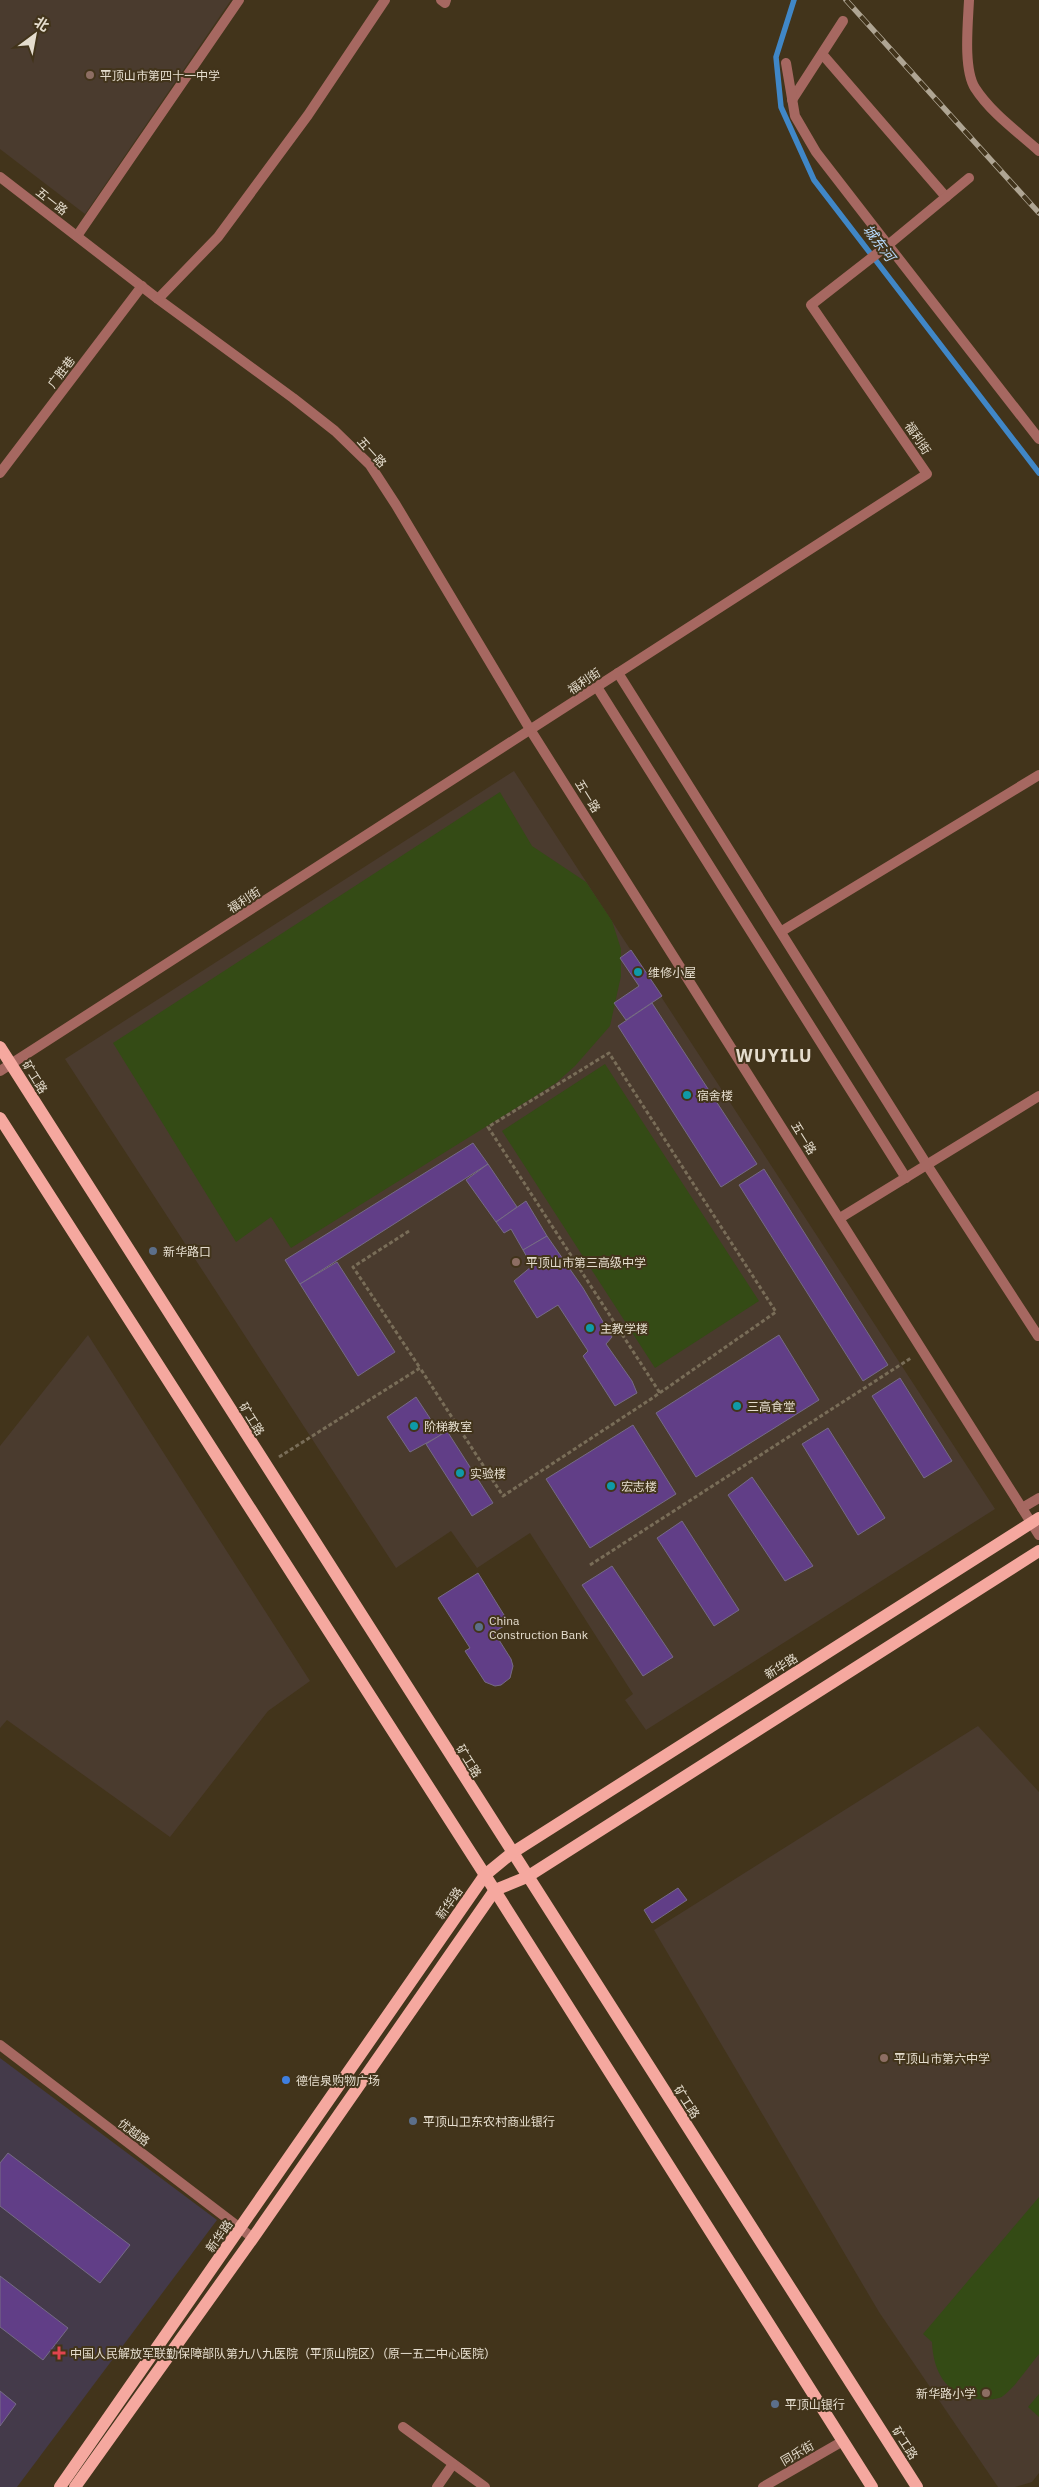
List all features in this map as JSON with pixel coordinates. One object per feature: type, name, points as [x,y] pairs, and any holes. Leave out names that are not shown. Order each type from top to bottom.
[{"type":"main road","name":"矿工路","points":[[0,1047],[917,2487]]},
{"type":"main road","points":[[0,1118],[495,1890],[872,2487]]},
{"type":"main road","name":"新华路","points":[[60,2487],[241,2229],[485,1875],[512,1853],[1035,1520]]},
{"type":"main road","points":[[75,2487],[253,2238],[495,1890],[527,1877],[1038,1554]]},
{"type":"street","points":[[77,236],[239,0]]},
{"type":"street","points":[[158,299],[218,236],[308,115],[385,0]]},
{"type":"street","points":[[441,0],[445,2],[446,0]]},
{"type":"street","points":[[969,0],[968,61],[975,88],[995,112],[1039,151]]},
{"type":"street","points":[[792,100],[823,55],[843,21]]},
{"type":"street","points":[[823,55],[946,197]]},
{"type":"street","points":[[786,63],[795,116],[816,152],[1039,439]]},
{"type":"street","name":"五一路","points":[[0,177],[158,299],[293,398],[335,431],[370,465],[531,731],[1022,1508],[1035,1520],[1039,1535]]},
{"type":"street","name":"福利街","points":[[0,1071],[531,731],[927,474],[811,305],[969,178]]},
{"type":"street","name":"广胜巷","points":[[0,474],[142,286]]},
{"type":"street","points":[[618,673],[782,931],[927,1165],[1038,1336]]},
{"type":"street","points":[[598,687],[906,1178]]},
{"type":"street","points":[[782,931],[1039,775]]},
{"type":"street","points":[[840,1218],[1039,1096]]},
{"type":"street","points":[[1022,1508],[1039,1498]]},
{"type":"street","name":"优越路","points":[[0,2046],[253,2238]]},
{"type":"street","points":[[403,2427],[485,2487]]},
{"type":"street","name":"同乐街","points":[[763,2487],[843,2441]]},
{"type":"street","points":[[437,2487],[453,2464]]},
{"type":"path","points":[[409,1231],[353,1266],[503,1496],[660,1393],[776,1312],[609,1053],[488,1127],[660,1393]]},
{"type":"path","points":[[590,1565],[902,1364]]},
{"type":"path","points":[[266,1466],[420,1368]]},
{"type":"shaded area","name":"平顶山市第四十一中学","points":[[0,0],[231,0],[85,214],[0,149]]},
{"type":"shaded area","name":"平顶山市第三高级中学","points":[[514,771],[995,1509],[646,1730],[625,1700],[633,1694],[530,1533],[477,1568],[451,1531],[396,1568],[65,1059]]},
{"type":"shaded area","points":[[88,1335],[310,1681],[268,1711],[170,1837],[7,1720],[0,1728],[0,1446]]},
{"type":"shaded area","name":"平顶山市第六中学","points":[[978,1726],[1039,1792],[1039,2473],[1032,2482],[1015,2487],[998,2487],[879,2312],[654,1930]]},
{"type":"shaded area","name":"中国人民解放军联勤保障部队第九八九医院（平顶山院区）（原一五二中心医院）","points":[[0,2058],[217,2220],[17,2487],[0,2487]]},
{"type":"green space","points":[[500,792],[532,846],[586,882],[612,921],[621,949],[621,976],[610,1026],[575,1066],[556,1083],[291,1248],[271,1217],[236,1242],[113,1043]]},
{"type":"green space","points":[[605,1064],[759,1301],[655,1368],[502,1131]]},
{"type":"green space","points":[[1039,2197],[1039,2354],[1018,2381],[1003,2396],[987,2400],[966,2397],[949,2387],[943,2380],[935,2363],[932,2342],[923,2334]]},
{"type":"green space","points":[[1039,2394],[1039,2417],[1028,2407]]},
{"type":"building","name":"维修小屋","points":[[631,950],[662,996],[626,1020],[614,1003],[639,986],[620,958]]},
{"type":"building","name":"宿舍楼","points":[[652,1003],[757,1164],[721,1187],[618,1026]]},
{"type":"building","points":[[473,1143],[488,1164],[300,1284],[285,1260]]},
{"type":"building","points":[[488,1164],[517,1207],[496,1222],[466,1180]]},
{"type":"building","points":[[764,1169],[888,1365],[863,1381],[739,1185]]},
{"type":"building","points":[[526,1201],[547,1236],[523,1250],[511,1229],[504,1233],[496,1222]]},
{"type":"building","name":"主教学楼","points":[[547,1236],[583,1288],[612,1337],[606,1344],[632,1381],[637,1393],[615,1406],[583,1356],[588,1351],[558,1305],[537,1318],[514,1281],[532,1266],[523,1250]]},
{"type":"building","points":[[337,1262],[395,1352],[358,1376],[300,1284]]},
{"type":"building","name":"三高食堂","points":[[779,1335],[819,1400],[696,1477],[656,1413]]},
{"type":"building","points":[[900,1378],[952,1461],[924,1478],[872,1396]]},
{"type":"building","name":"阶梯教室","points":[[416,1397],[441,1435],[410,1452],[387,1417]]},
{"type":"building","name":"宏志楼","points":[[633,1425],[676,1494],[590,1548],[546,1479]]},
{"type":"building","points":[[828,1428],[885,1518],[858,1535],[802,1444]]},
{"type":"building","name":"实验楼","points":[[447,1431],[493,1503],[472,1516],[426,1444]]},
{"type":"building","points":[[752,1477],[813,1566],[785,1581],[728,1495]]},
{"type":"building","points":[[682,1521],[739,1610],[714,1626],[657,1538]]},
{"type":"building","points":[[612,1566],[673,1657],[643,1676],[582,1585]]},
{"type":"building","name":"China Construction Bank","points":[[478,1573],[509,1623],[494,1632],[511,1659],[513,1666],[510,1678],[501,1685],[495,1686],[485,1682],[465,1651],[470,1648],[438,1598]]},
{"type":"building","points":[[678,1888],[687,1900],[652,1923],[644,1910]]},
{"type":"building","points":[[8,2153],[130,2245],[100,2283],[0,2206],[0,2163]]},
{"type":"building","points":[[0,2276],[68,2328],[43,2360],[0,2327]]},
{"type":"building","points":[[0,2391],[16,2404],[0,2426]]},
{"type":"waterway","name":"城东河","points":[[794,0],[776,57],[781,107],[814,180],[1039,473]]},
{"type":"railway","points":[[846,0],[1039,213]]},
{"type":"place","name":"平顶山市第四十一中学","points":[[90,75]]},
{"type":"place","name":"维修小屋","points":[[638,972]]},
{"type":"place","name":"宿舍楼","points":[[687,1095]]},
{"type":"place","name":"新华路口","points":[[153,1251]]},
{"type":"place","name":"平顶山市第三高级中学","points":[[516,1262]]},
{"type":"place","name":"主教学楼","points":[[590,1328]]},
{"type":"place","name":"三高食堂","points":[[737,1406]]},
{"type":"place","name":"阶梯教室","points":[[414,1426]]},
{"type":"place","name":"实验楼","points":[[460,1473]]},
{"type":"place","name":"宏志楼","points":[[611,1486]]},
{"type":"place","name":"China Construction Bank","points":[[479,1627]]},
{"type":"place","name":"平顶山市第六中学","points":[[884,2058]]},
{"type":"place","name":"德信泉购物广场","points":[[286,2080]]},
{"type":"place","name":"平顶山卫东农村商业银行","points":[[413,2121]]},
{"type":"place","name":"中国人民解放军联勤保障部队第九八九医院（平顶山院区）（原一五二中心医院）","points":[[59,2353]]},
{"type":"place","name":"新华路小学","points":[[986,2393]]},
{"type":"place","name":"平顶山银行","points":[[775,2404]]},
{"type":"district","name":"WUYILU","points":[[774,1055]]}]
